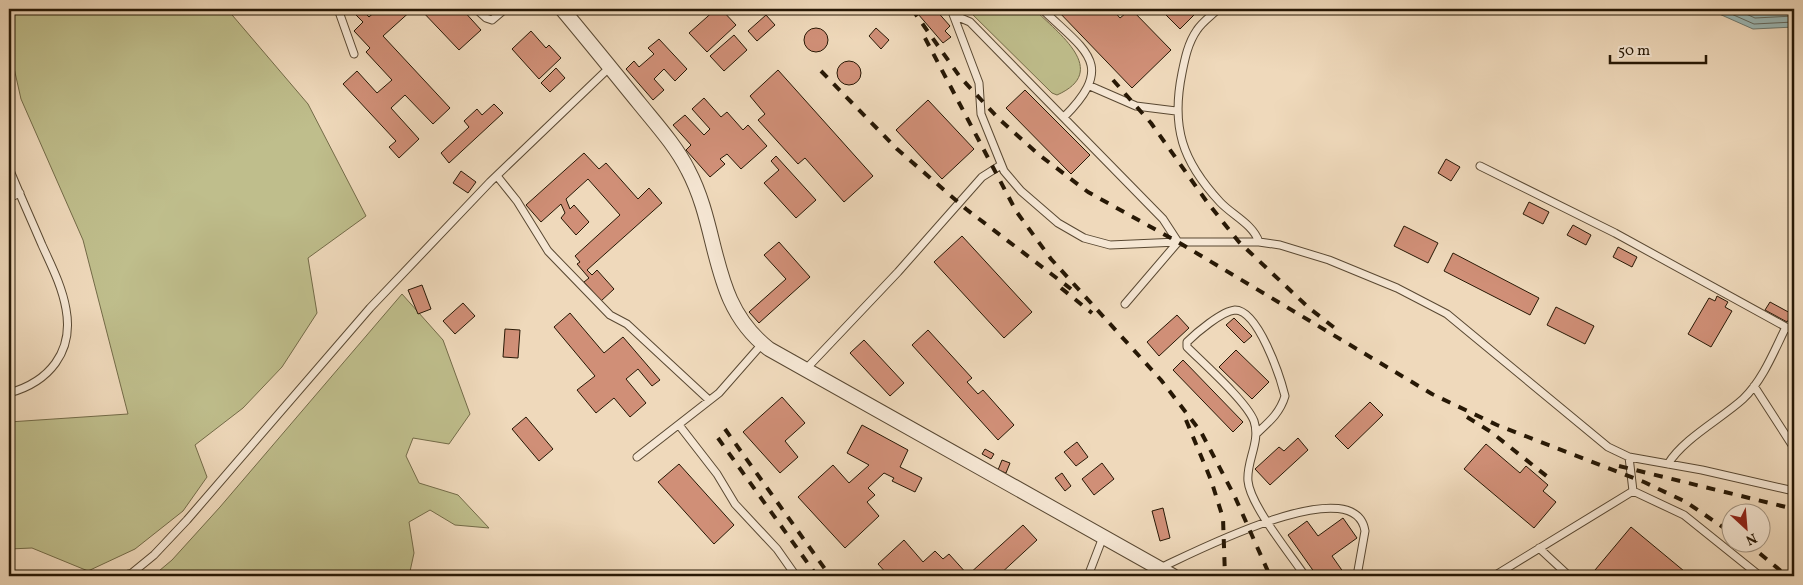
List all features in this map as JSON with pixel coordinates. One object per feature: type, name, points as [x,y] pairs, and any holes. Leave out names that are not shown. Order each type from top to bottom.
[{"type":"street","points":[[562,9],[656,124],[688,169],[708,219],[723,284],[731,306],[755,338],[762,344],[1173,576]]},
{"type":"lane","points":[[338,9],[354,54]]},
{"type":"lane","points":[[476,9],[486,18],[492,20],[505,9]]},
{"type":"lane","points":[[951,9],[956,16],[979,83],[981,114],[1001,165],[1021,192],[1058,223],[1084,238],[1110,245],[1178,242],[1258,242],[1296,248],[1426,301],[1470,331],[1608,447],[1630,457],[1794,491]]},
{"type":"lane","points":[[1042,9],[1086,53],[1093,69],[1090,86],[1081,100],[1064,117]]},
{"type":"lane","points":[[1214,10],[1197,29],[1185,55],[1176,112],[1180,139],[1198,176],[1220,202],[1250,228],[1256,235],[1258,242]]},
{"type":"lane","points":[[956,16],[970,22],[1064,117],[1163,219],[1178,242]]},
{"type":"lane","points":[[122,576],[132,575],[154,555],[187,520],[349,331],[497,176],[610,67]]},
{"type":"lane","points":[[1090,86],[1136,106],[1176,112]]},
{"type":"lane","points":[[806,369],[898,272],[982,177],[1001,165]]},
{"type":"lane","points":[[1480,166],[1615,233],[1794,331]]},
{"type":"lane","points":[[9,168],[58,284],[66,308],[68,329],[55,365],[44,377],[26,388],[9,393]]},
{"type":"lane","points":[[497,176],[517,201],[548,251],[572,277],[610,315],[627,324],[709,400]]},
{"type":"lane","points":[[9,198],[20,193]]},
{"type":"lane","points":[[1125,304],[1178,242]]},
{"type":"lane","points":[[1256,434],[1278,412],[1285,396],[1257,325],[1244,312],[1236,310],[1227,312],[1194,335],[1187,342],[1188,347],[1247,409],[1254,422],[1256,434],[1255,447],[1248,464],[1248,484],[1255,501],[1305,576]]},
{"type":"lane","points":[[1668,464],[1683,447],[1744,398],[1764,372],[1786,327]]},
{"type":"lane","points":[[637,457],[709,400],[762,344]]},
{"type":"lane","points":[[1754,386],[1794,448]]},
{"type":"lane","points":[[678,425],[717,474],[735,504],[777,549],[796,576]]},
{"type":"lane","points":[[1630,457],[1633,491]]},
{"type":"lane","points":[[1494,576],[1633,491]]},
{"type":"lane","points":[[1633,491],[1663,503],[1684,515],[1760,576]]},
{"type":"lane","points":[[1160,568],[1268,521],[1311,510],[1344,510],[1358,516],[1364,524],[1365,531],[1357,576]]},
{"type":"lane","points":[[1088,576],[1103,538]]},
{"type":"lane","points":[[1540,548],[1569,576]]},
{"type":"shaded area","points":[[9,9],[227,9],[308,104],[366,216],[308,258],[317,313],[282,367],[243,408],[195,445],[207,477],[183,511],[135,549],[88,571],[32,548],[9,549],[9,422],[128,414],[83,240],[21,99],[9,46]]},
{"type":"shaded area","points":[[967,9],[1034,9],[1066,40],[1075,52],[1080,64],[1080,75],[1072,85],[1057,95],[1052,93]]},
{"type":"shaded area","points":[[402,294],[443,340],[470,414],[449,444],[413,438],[406,456],[419,483],[458,495],[489,528],[455,525],[430,510],[409,522],[414,553],[409,576],[153,576],[172,560],[220,507]]},
{"type":"water","points":[[1708,9],[1794,9],[1794,27],[1753,29]]},
{"type":"building","points":[[350,9],[361,9],[369,17],[378,9],[413,9],[383,36],[450,108],[433,124],[405,95],[391,108],[419,139],[399,158],[389,147],[396,141],[343,84],[357,71],[377,93],[392,80],[366,52],[370,48],[354,31],[363,22]]},
{"type":"building","points":[[420,9],[462,9],[481,30],[459,50]]},
{"type":"building","points":[[716,9],[721,9],[736,25],[707,52],[689,33]]},
{"type":"building","points":[[924,9],[935,9],[950,26],[945,31],[951,37],[943,43],[918,14]]},
{"type":"building","points":[[1056,9],[1112,9],[1120,18],[1131,9],[1171,50],[1132,88]]},
{"type":"building","points":[[1160,9],[1190,9],[1195,14],[1180,29]]},
{"type":"building","points":[[766,15],[775,25],[757,41],[748,31]]},
{"type":"building","points":[[811,28],[821,28],[828,35],[828,45],[821,52],[811,52],[804,45],[804,35]]},
{"type":"building","points":[[876,28],[889,40],[881,49],[869,36]]},
{"type":"building","points":[[531,31],[546,48],[549,45],[561,58],[539,79],[512,49]]},
{"type":"building","points":[[734,35],[747,50],[724,71],[710,56]]},
{"type":"building","points":[[659,39],[687,69],[675,81],[664,69],[654,79],[664,90],[653,100],[626,69],[634,61],[639,67],[654,54],[648,48]]},
{"type":"building","points":[[849,61],[858,64],[861,73],[858,82],[849,85],[840,82],[837,73],[840,64]]},
{"type":"building","points":[[556,68],[565,78],[550,92],[541,83]]},
{"type":"building","points":[[778,70],[873,176],[844,202],[805,158],[798,164],[758,120],[765,114],[750,96]]},
{"type":"building","points":[[1025,90],[1090,155],[1071,174],[1006,108]]},
{"type":"building","points":[[704,98],[721,117],[727,112],[743,130],[748,125],[767,146],[741,169],[727,154],[720,159],[725,164],[710,177],[686,150],[691,145],[673,125],[685,115],[704,135],[710,129],[692,109]]},
{"type":"building","points":[[928,100],[974,149],[942,179],[896,130]]},
{"type":"building","points":[[494,104],[503,113],[449,163],[441,153],[469,127],[464,121],[477,109],[482,115]]},
{"type":"building","points":[[584,153],[599,169],[606,163],[638,199],[649,188],[662,203],[587,270],[592,275],[597,270],[614,289],[601,301],[584,282],[589,278],[577,264],[580,262],[575,256],[620,215],[588,179],[566,199],[570,209],[574,205],[589,222],[576,235],[561,218],[565,213],[561,204],[541,222],[526,205]]},
{"type":"building","points":[[776,156],[816,200],[796,218],[764,183],[779,170],[771,161]]},
{"type":"building","points":[[1446,159],[1460,167],[1451,181],[1438,173]]},
{"type":"building","points":[[461,171],[476,182],[468,193],[453,183]]},
{"type":"building","points":[[1529,202],[1549,212],[1543,224],[1523,214]]},
{"type":"building","points":[[1573,225],[1591,235],[1586,245],[1567,235]]},
{"type":"building","points":[[1404,226],[1438,243],[1428,263],[1394,246]]},
{"type":"building","points":[[962,236],[1032,312],[1004,338],[934,262]]},
{"type":"building","points":[[779,242],[810,277],[759,323],[749,312],[786,279],[764,255]]},
{"type":"building","points":[[1618,247],[1637,257],[1632,267],[1613,257]]},
{"type":"building","points":[[1453,253],[1539,298],[1530,315],[1444,271]]},
{"type":"building","points":[[422,285],[431,309],[418,314],[408,290]]},
{"type":"building","points":[[1717,296],[1728,302],[1725,307],[1732,311],[1711,347],[1688,334],[1709,298],[1715,301]]},
{"type":"building","points":[[1770,302],[1792,314],[1787,322],[1765,310]]},
{"type":"building","points":[[463,303],[475,316],[455,334],[443,321]]},
{"type":"building","points":[[1556,307],[1594,326],[1585,344],[1547,325]]},
{"type":"building","points":[[570,313],[604,353],[623,337],[660,380],[652,386],[638,369],[626,379],[646,403],[630,417],[614,398],[596,413],[577,390],[595,376],[554,327]]},
{"type":"building","points":[[1177,315],[1189,328],[1159,356],[1147,342]]},
{"type":"building","points":[[1234,318],[1252,336],[1244,343],[1226,325]]},
{"type":"building","points":[[505,329],[520,330],[518,358],[503,357]]},
{"type":"building","points":[[928,330],[972,378],[967,382],[978,394],[983,390],[1014,425],[998,440],[912,345]]},
{"type":"building","points":[[864,340],[904,383],[890,396],[850,353]]},
{"type":"building","points":[[1236,350],[1269,382],[1252,399],[1219,367]]},
{"type":"building","points":[[1183,360],[1243,422],[1233,432],[1173,370]]},
{"type":"building","points":[[782,397],[805,423],[785,441],[798,457],[780,473],[743,432]]},
{"type":"building","points":[[1370,402],[1383,415],[1348,449],[1335,436]]},
{"type":"building","points":[[526,417],[553,449],[539,461],[512,429]]},
{"type":"building","points":[[862,425],[908,450],[900,467],[922,478],[915,492],[892,481],[894,478],[884,473],[868,488],[875,495],[867,502],[879,516],[845,548],[798,497],[833,465],[849,483],[869,465],[847,453]]},
{"type":"building","points":[[1298,438],[1308,450],[1270,485],[1255,469],[1279,447],[1284,451]]},
{"type":"building","points":[[1077,442],[1088,457],[1076,466],[1064,452]]},
{"type":"building","points":[[1486,444],[1520,473],[1526,466],[1548,485],[1543,491],[1556,502],[1534,528],[1464,469]]},
{"type":"building","points":[[985,449],[994,454],[991,459],[982,454]]},
{"type":"building","points":[[1002,460],[1010,463],[1006,473],[998,470]]},
{"type":"building","points":[[1102,463],[1114,479],[1094,495],[1082,479]]},
{"type":"building","points":[[679,464],[734,525],[714,544],[658,482]]},
{"type":"building","points":[[1062,473],[1071,486],[1065,491],[1055,478]]},
{"type":"building","points":[[1163,508],[1170,538],[1160,541],[1152,511]]},
{"type":"building","points":[[1343,518],[1357,538],[1332,556],[1346,576],[1317,576],[1288,535],[1307,521],[1318,536]]},
{"type":"building","points":[[1023,525],[1037,540],[998,576],[889,576],[878,564],[904,540],[923,562],[935,551],[943,559],[949,554],[968,575]]},
{"type":"building","points":[[1631,527],[1690,576],[1590,576]]},
{"type":"railway","points":[[912,9],[960,77],[999,119],[1038,154],[1088,192],[1178,242],[1432,394],[1497,425],[1644,482],[1686,502],[1720,525]]},
{"type":"railway","points":[[925,38],[1016,211],[1051,259],[1161,380],[1201,432],[1235,497],[1270,576]]},
{"type":"railway","points":[[821,71],[897,149],[966,209],[1071,289]]},
{"type":"railway","points":[[1113,80],[1151,123],[1207,202],[1239,242],[1309,308],[1336,329]]},
{"type":"railway","points":[[1061,288],[1092,313]]},
{"type":"railway","points":[[1467,417],[1491,432],[1549,478]]},
{"type":"railway","points":[[1186,420],[1211,480],[1223,518],[1225,576]]},
{"type":"railway","points":[[725,429],[830,576]]},
{"type":"railway","points":[[718,438],[817,576]]},
{"type":"railway","points":[[1619,466],[1794,509]]},
{"type":"railway","points":[[1758,552],[1787,576]]}]
